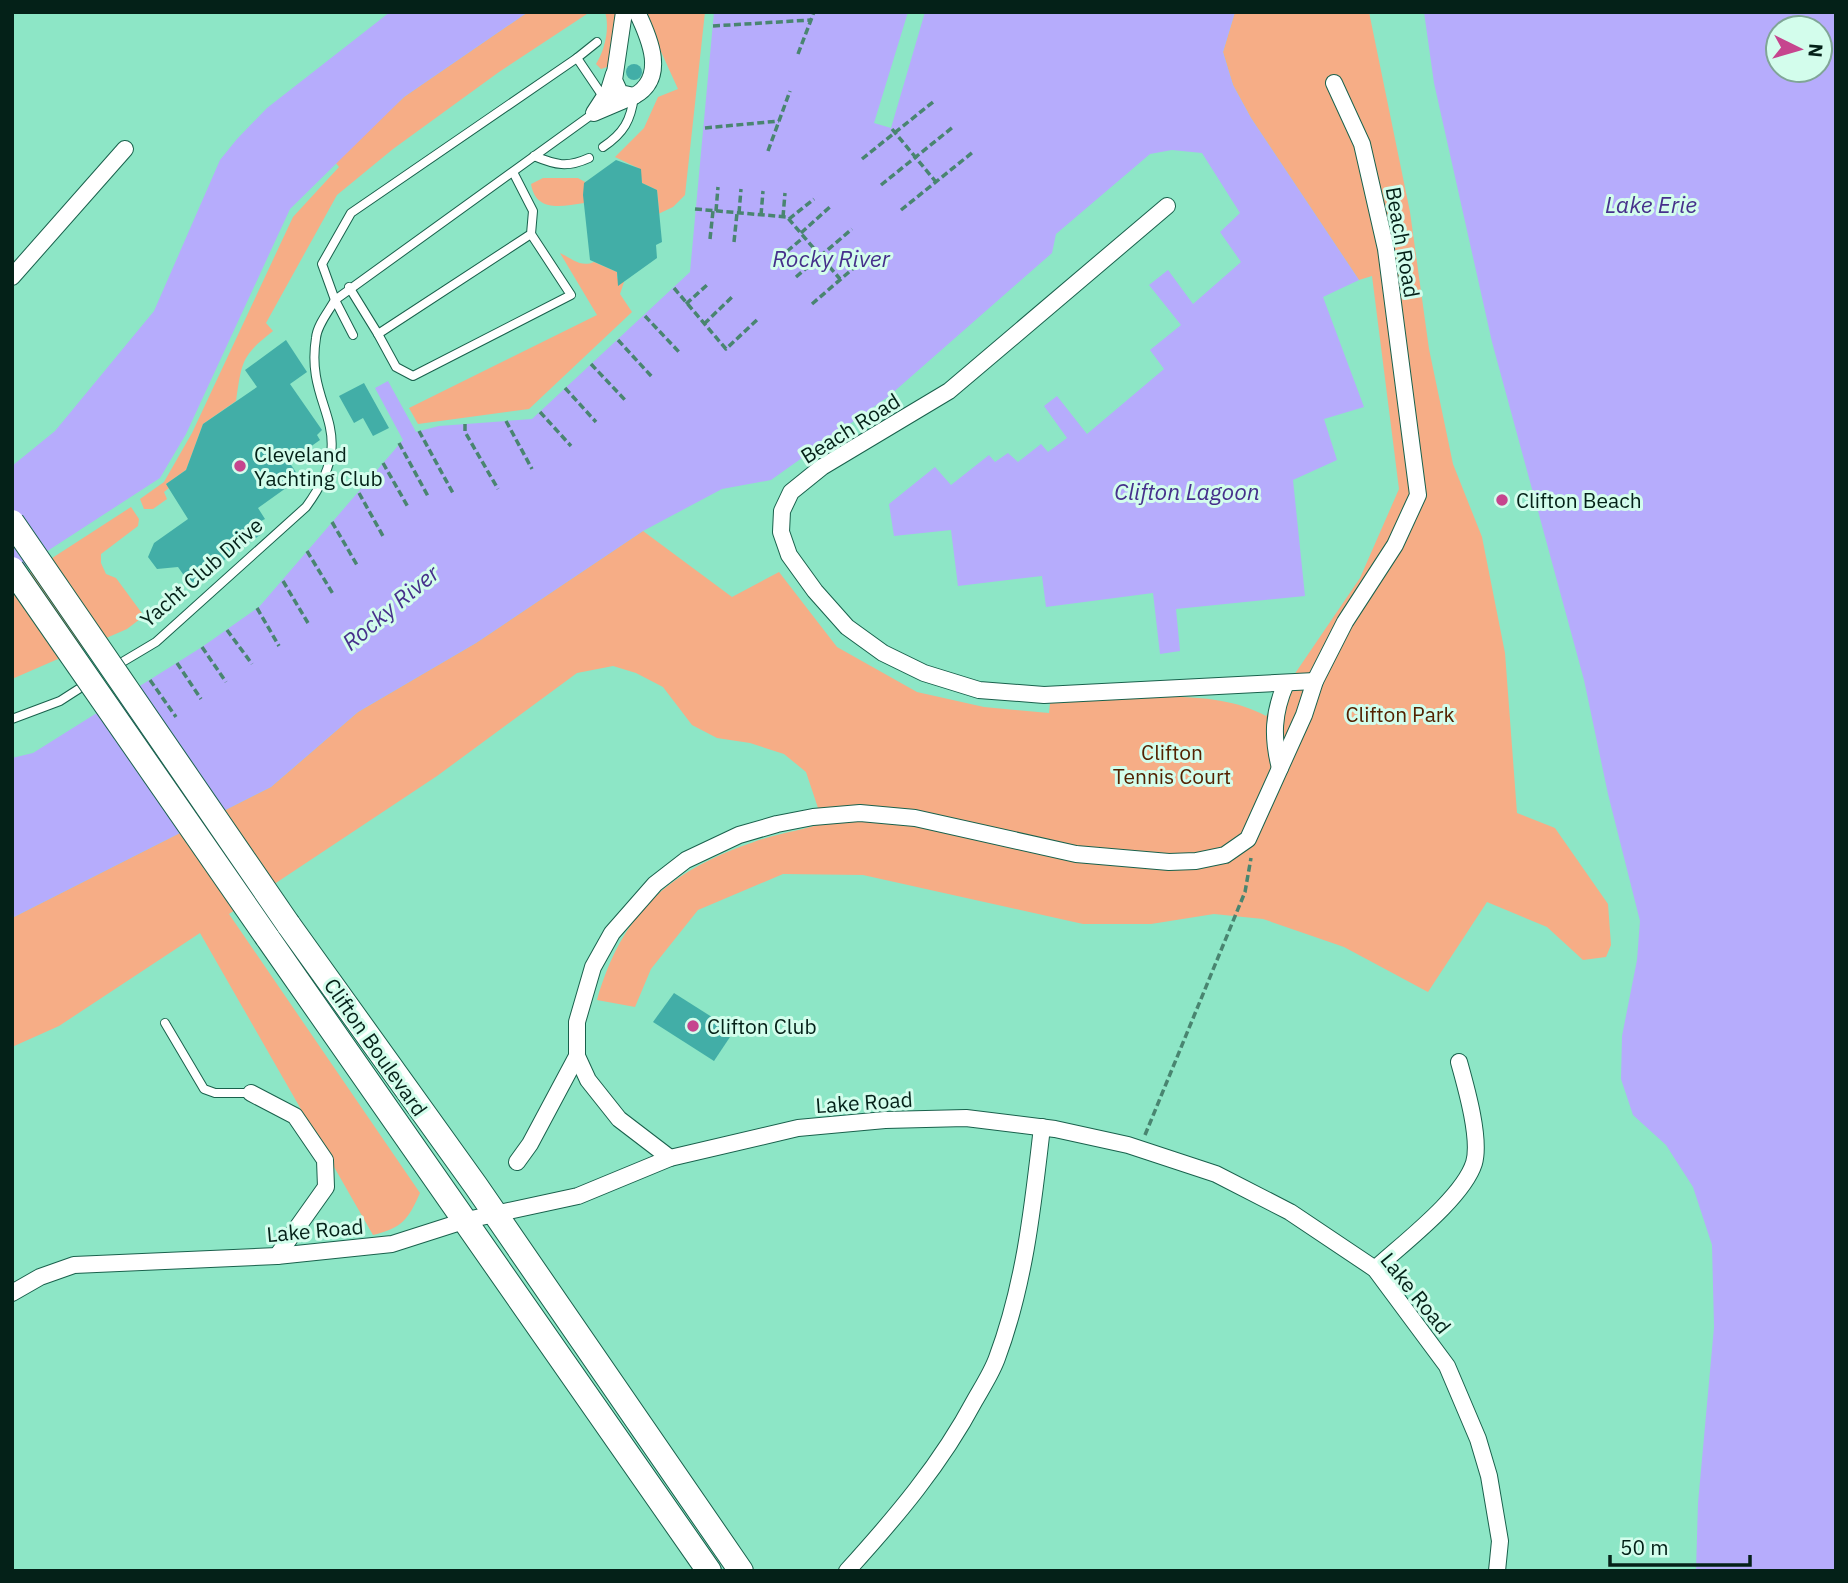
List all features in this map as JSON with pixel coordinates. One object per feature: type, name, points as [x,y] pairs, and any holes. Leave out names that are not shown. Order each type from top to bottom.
[{"type":"main road","name":"Clifton Boulevard","points":[[12,522],[288,924],[495,1214],[741,1571]]},
{"type":"main road","name":"Clifton Boulevard","points":[[12,569],[709,1571]]},
{"type":"street","name":"Yacht Club Drive","points":[[594,113],[604,98],[615,71],[624,12]]},
{"type":"street","points":[[615,71],[615,86],[620,93],[635,96],[652,82],[654,60],[637,12]]},
{"type":"street","name":"Beach Road","points":[[1248,839],[1315,681],[1345,622],[1395,545],[1418,495],[1386,249],[1362,144],[1334,83]]},
{"type":"street","name":"Yacht Club Drive","points":[[594,113],[635,96]]},
{"type":"street","points":[[12,277],[125,149]]},
{"type":"street","name":"Beach Road","points":[[1167,206],[949,391],[822,467],[791,492],[782,511],[781,532],[789,555],[815,591],[847,627],[883,653],[924,673],[979,690],[1044,695],[1315,681]]},
{"type":"street","points":[[1280,768],[1273,740],[1277,705],[1286,683]]},
{"type":"street","points":[[670,1158],[619,1119],[588,1080],[577,1056],[577,1022],[583,993],[612,933],[629,910],[686,860],[739,835],[813,817],[860,813],[915,818],[1076,854],[1168,862],[1196,861],[1225,855],[1248,839]]},
{"type":"street","points":[[517,1162],[530,1144],[577,1056]]},
{"type":"street","points":[[1375,1269],[1452,1198],[1474,1163],[1472,1113],[1459,1062]]},
{"type":"street","points":[[251,1093],[295,1116],[325,1160],[326,1186],[277,1255]]},
{"type":"street","name":"Lake Road","points":[[12,1293],[40,1277],[74,1265],[277,1255],[392,1244],[467,1220],[578,1196],[670,1158],[798,1128],[885,1120],[966,1118],[1042,1127],[1140,1149],[1216,1174],[1290,1212],[1375,1269],[1447,1366],[1478,1439],[1489,1476],[1500,1541],[1497,1571]]},
{"type":"street","points":[[847,1571],[897,1516],[950,1446],[997,1360],[1014,1304],[1030,1232],[1042,1127]]},
{"type":"lane","points":[[354,335],[335,300],[322,264],[351,213],[597,42]]},
{"type":"lane","points":[[577,58],[604,98]]},
{"type":"lane","points":[[603,147],[626,127],[632,116],[635,96]]},
{"type":"lane","name":"Yacht Club Drive","points":[[12,719],[60,701],[156,642],[306,507],[329,467],[334,445],[315,368],[316,335],[335,300],[349,287],[594,113]]},
{"type":"lane","points":[[534,156],[560,166],[574,165],[589,158]]},
{"type":"lane","points":[[349,287],[396,367],[413,376],[570,295],[531,234],[533,211],[513,172]]},
{"type":"lane","points":[[377,334],[531,234]]},
{"type":"lane","points":[[165,1023],[204,1088],[215,1093],[251,1093]]},
{"type":"path","points":[[798,54],[814,12]]},
{"type":"path","points":[[713,26],[811,20]]},
{"type":"path","points":[[768,151],[790,91]]},
{"type":"path","points":[[862,159],[893,130],[933,102]]},
{"type":"path","points":[[705,128],[779,121]]},
{"type":"path","points":[[881,185],[953,127]]},
{"type":"path","points":[[893,130],[936,182]]},
{"type":"path","points":[[901,210],[973,152]]},
{"type":"path","points":[[710,239],[718,187]]},
{"type":"path","points":[[734,242],[741,189]]},
{"type":"path","points":[[761,215],[763,191]]},
{"type":"path","points":[[783,217],[785,193]]},
{"type":"path","points":[[789,219],[814,199]]},
{"type":"path","points":[[779,258],[832,205]]},
{"type":"path","points":[[695,209],[789,219],[840,279]]},
{"type":"path","points":[[796,277],[852,229]]},
{"type":"path","points":[[812,304],[871,253]]},
{"type":"path","points":[[686,304],[707,285]]},
{"type":"path","points":[[674,288],[726,349],[759,318]]},
{"type":"path","points":[[704,324],[732,298]]},
{"type":"path","points":[[645,316],[680,353]]},
{"type":"path","points":[[618,340],[653,378]]},
{"type":"path","points":[[591,364],[626,401]]},
{"type":"path","points":[[565,388],[596,422]]},
{"type":"path","points":[[540,412],[571,446]]},
{"type":"path","points":[[506,421],[532,469]]},
{"type":"path","points":[[465,424],[465,432],[498,489]]},
{"type":"path","points":[[419,431],[454,495]]},
{"type":"path","points":[[399,443],[429,498]]},
{"type":"path","points":[[383,463],[408,507]]},
{"type":"path","points":[[359,493],[383,536]]},
{"type":"path","points":[[332,522],[357,565]]},
{"type":"path","points":[[307,551],[333,594]]},
{"type":"path","points":[[283,581],[308,623]]},
{"type":"path","points":[[257,608],[279,646]]},
{"type":"path","points":[[227,630],[252,664]]},
{"type":"path","points":[[202,647],[226,682]]},
{"type":"path","points":[[177,663],[201,699]]},
{"type":"path","points":[[150,680],[176,716]]},
{"type":"path","points":[[1140,1149],[1245,892],[1251,857],[1248,839]]},
{"type":"green space","points":[[528,12],[590,12],[499,72],[393,149],[337,195],[266,323],[273,331],[255,347],[245,361],[236,401],[203,424],[186,470],[166,484],[169,488],[164,492],[167,499],[153,509],[144,509],[140,499],[164,482],[192,433],[293,217],[339,167],[335,162],[404,97]]},
{"type":"green space","points":[[605,12],[618,12],[612,57],[607,67],[601,69],[596,64],[606,39]]},
{"type":"green space","points":[[643,12],[705,12],[685,195],[673,207],[656,215],[659,210],[657,190],[642,183],[640,169],[615,157],[644,128],[658,97],[678,89]]},
{"type":"green space","points":[[1235,12],[1369,12],[1410,212],[1429,349],[1453,464],[1482,537],[1505,653],[1517,813],[1555,828],[1608,904],[1611,945],[1606,957],[1583,960],[1547,927],[1487,902],[1428,992],[1344,947],[1263,919],[1214,914],[1151,924],[1083,924],[863,875],[783,874],[698,910],[651,969],[635,1007],[597,1000],[620,943],[652,900],[672,883],[721,855],[760,840],[823,823],[806,772],[784,754],[750,743],[717,738],[692,725],[663,687],[636,673],[613,666],[577,673],[437,776],[229,914],[420,1193],[408,1216],[397,1226],[373,1235],[200,933],[59,1026],[12,1047],[12,918],[271,787],[358,712],[476,643],[643,531],[732,597],[779,572],[837,647],[917,692],[984,707],[1049,713],[1050,703],[1189,697],[1243,706],[1266,716],[1360,578],[1399,489],[1372,276],[1359,280],[1251,118],[1233,85],[1223,52]]},
{"type":"green space","points":[[543,178],[578,178],[585,182],[584,203],[559,206],[544,204],[538,200],[531,184]]},
{"type":"green space","points":[[560,253],[580,263],[594,262],[617,272],[617,278],[624,282],[620,294],[632,312],[529,409],[418,424],[409,408],[597,315]]},
{"type":"green space","points":[[131,507],[139,519],[138,526],[101,554],[101,563],[106,574],[116,578],[144,616],[127,629],[12,679],[12,584]]},
{"type":"water","points":[[390,12],[528,12],[404,97],[290,209],[186,434],[160,478],[12,574],[12,466],[55,431],[154,311],[220,160],[237,139],[267,108]]},
{"type":"water","name":"Rocky River","points":[[714,12],[908,12],[874,123],[891,128],[925,12],[1235,12],[1223,52],[1233,85],[1251,118],[1359,280],[1323,297],[1364,407],[1324,419],[1337,460],[1293,480],[1305,596],[1176,609],[1180,651],[1160,654],[1153,593],[1046,607],[1042,576],[958,586],[951,530],[894,536],[889,504],[935,467],[951,485],[989,455],[995,462],[1008,453],[1018,462],[1041,444],[1048,452],[1067,438],[1044,406],[1057,396],[1087,434],[1164,369],[1150,350],[1181,325],[1149,285],[1168,270],[1193,304],[1241,262],[1220,232],[1240,213],[1202,153],[1172,150],[1150,154],[1056,234],[1052,253],[889,396],[771,480],[722,489],[643,531],[476,643],[358,712],[271,787],[12,918],[12,758],[33,753],[202,647],[259,607],[403,440],[375,388],[388,381],[416,432],[439,426],[532,419],[690,272]]},
{"type":"water","name":"Lake Erie","points":[[1424,12],[1836,12],[1836,1571],[1696,1571],[1698,1503],[1714,1327],[1712,1245],[1693,1187],[1666,1145],[1633,1115],[1621,1079],[1622,1036],[1637,960],[1640,921],[1608,794],[1584,680],[1492,342],[1434,83]]},
{"type":"building","points":[[634,64],[640,66],[640,78],[634,80],[628,78],[626,72],[628,66]]},
{"type":"building","points":[[616,160],[641,169],[642,183],[657,190],[662,242],[656,245],[657,258],[618,286],[617,272],[590,260],[583,195],[584,183]]},
{"type":"building","name":"Cleveland Yachting Club","points":[[286,340],[307,372],[290,384],[322,430],[317,435],[320,440],[289,462],[300,478],[258,508],[265,519],[257,523],[263,533],[190,584],[178,567],[157,569],[148,557],[154,543],[188,519],[166,484],[186,470],[203,424],[257,387],[245,370]]},
{"type":"building","points":[[364,383],[389,428],[373,436],[363,418],[354,423],[339,396]]},
{"type":"building","name":"Clifton Club","points":[[674,993],[734,1031],[714,1061],[653,1022]]},
{"type":"place","name":"Cleveland Yachting Club","points":[[240,466]]},
{"type":"place","name":"Clifton Beach","points":[[1502,500]]},
{"type":"place","name":"Clifton Club","points":[[693,1026]]},
{"type":"water label","name":"Clifton Lagoon","points":[[1187,491]]},
{"type":"park label","name":"Clifton Park","points":[[1400,714]]},
{"type":"park label","name":"Clifton Tennis Court","points":[[1172,764]]}]
